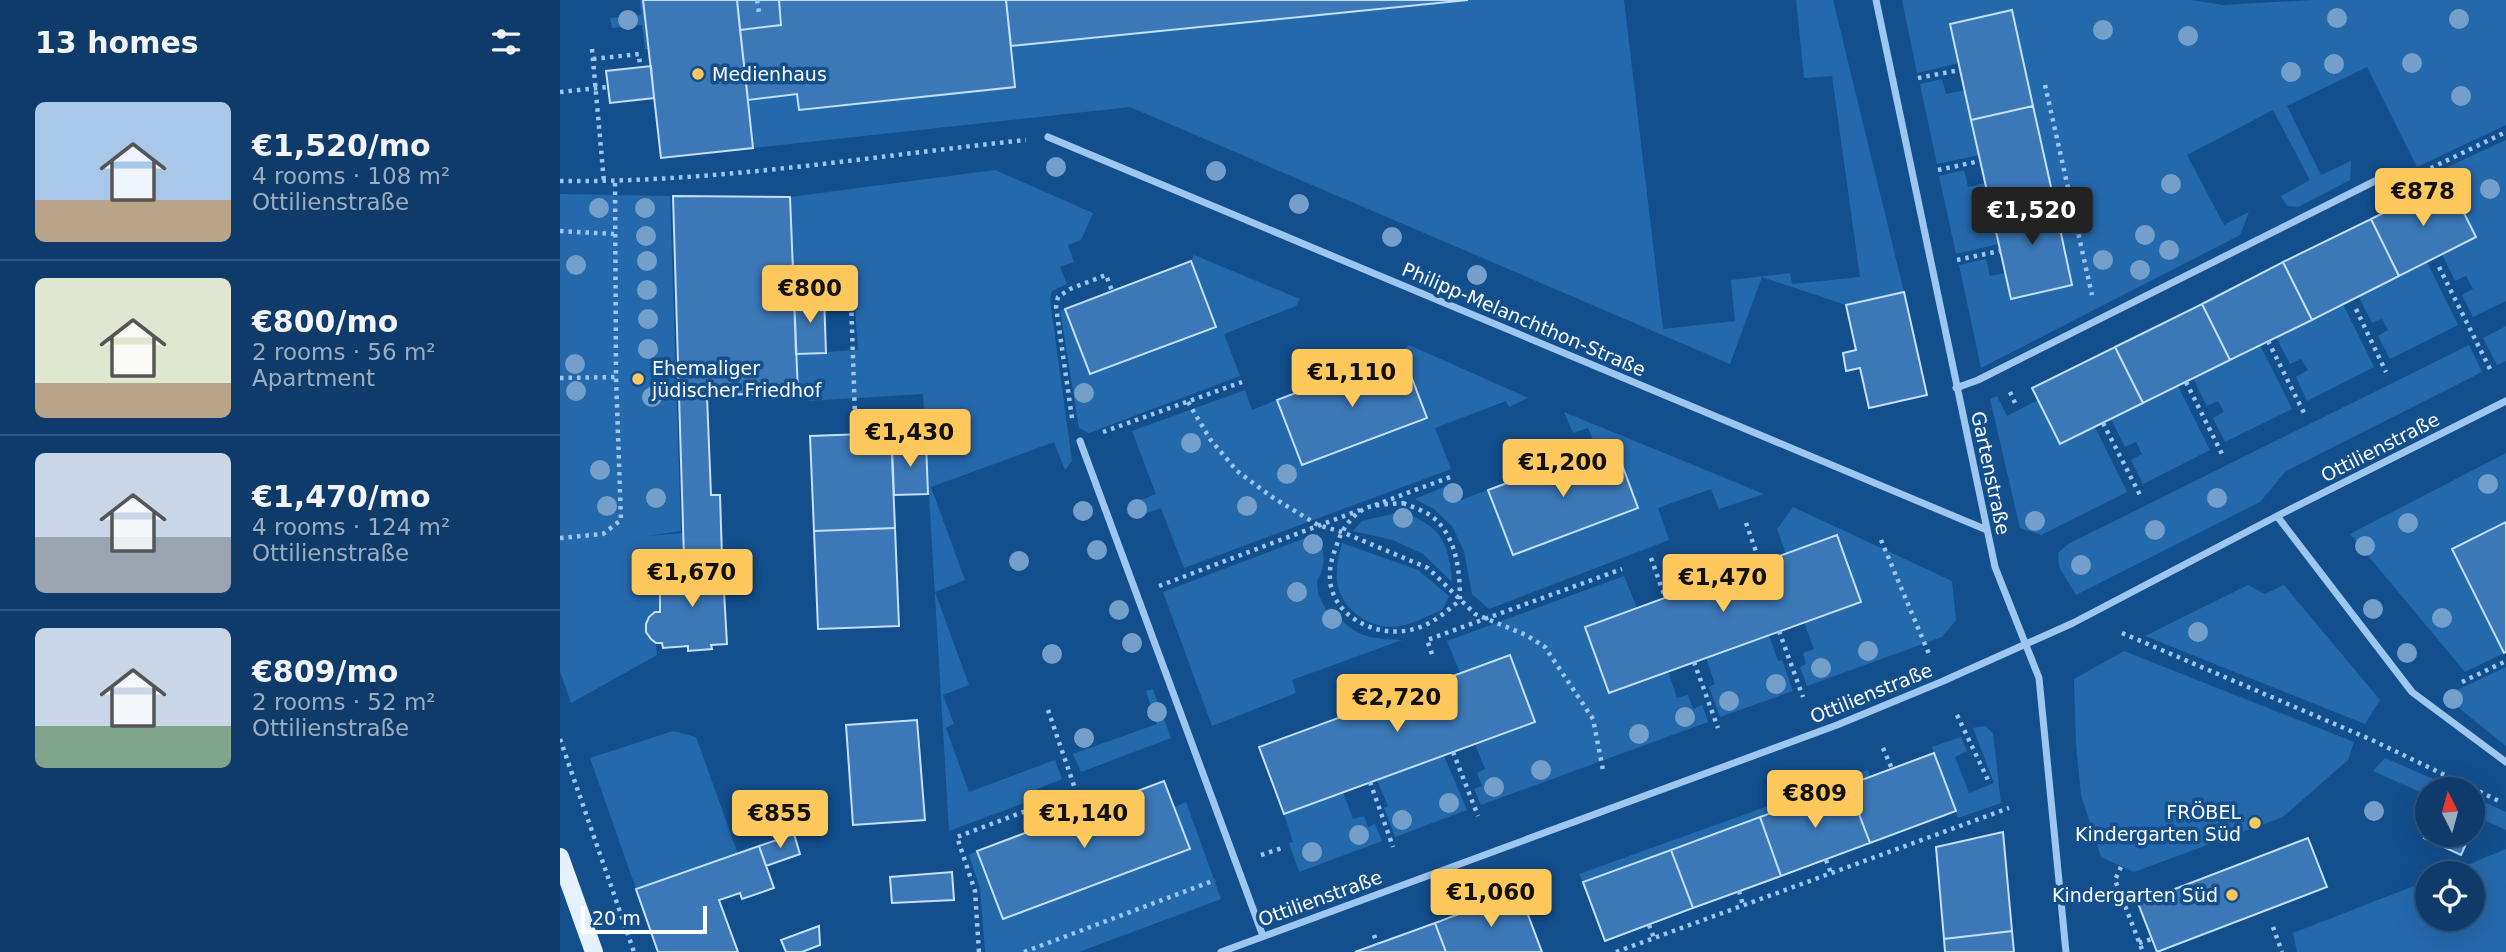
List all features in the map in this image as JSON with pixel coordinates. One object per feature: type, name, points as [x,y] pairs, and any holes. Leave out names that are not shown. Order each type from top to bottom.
[{"type":"main road","points":[[560,857],[594,952]]},
{"type":"street","name":"Gartenstraße","points":[[1875,0],[1987,530],[1996,567],[2039,678],[2066,952]]},
{"type":"street","name":"Philipp-Melanchthon-Straße","points":[[1048,137],[1987,530]]},
{"type":"street","points":[[1956,388],[1978,380],[2377,180]]},
{"type":"street","name":"Ottilienstraße","points":[[1220,952],[1837,725],[1941,682],[2073,623],[2277,516],[2506,401]]},
{"type":"street","points":[[1080,440],[1263,936]]},
{"type":"street","points":[[2277,516],[2412,692],[2506,762]]},
{"type":"path","points":[[757,0],[759,13]]},
{"type":"path","points":[[592,49],[604,182]]},
{"type":"path","points":[[593,59],[639,54],[640,67]]},
{"type":"path","points":[[1914,79],[1960,70]]},
{"type":"path","points":[[2045,85],[2097,320]]},
{"type":"path","points":[[560,92],[608,87]]},
{"type":"path","points":[[2377,180],[2382,191],[2506,132]]},
{"type":"path","points":[[560,181],[615,182],[786,169],[1048,137]]},
{"type":"path","points":[[1933,171],[1980,161]]},
{"type":"path","points":[[560,538],[603,534],[621,520],[616,377],[615,182]]},
{"type":"path","points":[[560,231],[614,234]]},
{"type":"path","points":[[1952,261],[2000,251]]},
{"type":"path","points":[[2439,267],[2490,369]]},
{"type":"path","points":[[850,270],[855,416]]},
{"type":"path","points":[[1112,291],[1106,275],[1070,289],[1058,297],[1056,307],[1075,442],[1242,383]]},
{"type":"path","points":[[2356,309],[2386,372]]},
{"type":"path","points":[[2268,341],[2304,413]]},
{"type":"path","points":[[1314,354],[1325,382]]},
{"type":"path","points":[[560,378],[616,377]]},
{"type":"path","points":[[2186,382],[2222,454]]},
{"type":"path","points":[[1188,402],[1210,439],[1237,471],[1272,497],[1318,525],[1342,532],[1428,568],[1475,614],[1526,635],[1545,647],[1592,719],[1603,770]]},
{"type":"path","points":[[2103,423],[2140,495]]},
{"type":"path","points":[[1528,446],[1539,471]]},
{"type":"path","points":[[1154,587],[1453,475]]},
{"type":"path","points":[[1403,503],[1437,520],[1451,543],[1460,577],[1460,600],[1441,617],[1410,631],[1385,631],[1353,620],[1342,607],[1329,573],[1342,532],[1352,519],[1366,508],[1403,503]]},
{"type":"path","points":[[1746,523],[1760,563]]},
{"type":"path","points":[[1881,540],[1929,654]]},
{"type":"path","points":[[1651,558],[1665,597]]},
{"type":"path","points":[[1432,654],[1427,640],[1622,569]]},
{"type":"path","points":[[1779,631],[1803,697]]},
{"type":"path","points":[[2122,633],[2372,740],[2501,802]]},
{"type":"path","points":[[2462,682],[2506,661]]},
{"type":"path","points":[[1695,662],[1718,728]]},
{"type":"path","points":[[1048,710],[1083,812]]},
{"type":"path","points":[[1957,715],[1989,782]]},
{"type":"path","points":[[560,739],[634,952]]},
{"type":"path","points":[[1883,748],[1892,769]]},
{"type":"path","points":[[1452,752],[1478,816]]},
{"type":"path","points":[[1370,782],[1393,847]]},
{"type":"path","points":[[979,952],[975,891],[957,837],[1076,792]]},
{"type":"path","points":[[1616,952],[2009,808]]},
{"type":"path","points":[[1253,858],[1285,846]]},
{"type":"path","points":[[1826,860],[1831,873]]},
{"type":"path","points":[[2121,867],[2115,880],[2143,952]]},
{"type":"path","points":[[1024,952],[1238,871]]},
{"type":"path","points":[[1739,891],[1743,905]]},
{"type":"path","points":[[1476,896],[1480,906]]},
{"type":"path","points":[[1649,925],[1654,938]]},
{"type":"path","points":[[2273,927],[2282,952]]},
{"type":"path","points":[[1374,935],[1377,944]]},
{"type":"path","points":[[2139,943],[2152,939]]},
{"type":"shaded area","points":[[640,0],[643,0],[649,49],[645,49],[642,25],[612,28],[610,18],[641,15]]},
{"type":"shaded area","points":[[1468,0],[1624,0],[1663,329],[1735,321],[1731,280],[1790,273],[1792,284],[1860,277],[1832,76],[1804,78],[1796,0],[1833,0],[1904,292],[1846,305],[1762,277],[1730,364],[1130,107],[753,148],[748,100],[797,94],[799,110],[1015,87],[1011,46]]},
{"type":"shaded area","points":[[1902,0],[2191,0],[2223,5],[2311,0],[2506,0],[2506,125],[2417,167],[2367,67],[2287,106],[2321,175],[2351,161],[2350,180],[2298,207],[2287,206],[2281,196],[2310,180],[2273,110],[2187,155],[2224,225],[2249,212],[2240,235],[1981,368],[1959,265],[1986,259],[1990,276],[2005,273],[2011,299],[2072,285],[2012,11],[1959,63],[1917,73]]},
{"type":"shaded area","points":[[1942,79],[1946,94],[1965,90],[1979,155],[1937,164],[1920,84]]},
{"type":"shaded area","points":[[2506,140],[2506,301],[2473,317],[2462,295],[2473,289],[2466,276],[2455,281],[2442,254],[2476,237],[2443,169]]},
{"type":"shaded area","points":[[995,170],[1093,213],[1081,240],[1068,245],[1074,262],[1060,267],[1067,284],[1052,291],[1050,300],[1072,461],[1065,470],[1054,442],[931,487],[965,580],[935,592],[969,685],[943,695],[954,724],[946,728],[969,792],[1055,760],[1062,779],[1037,789],[1040,797],[949,831],[923,394],[808,401],[808,392],[798,393],[796,354],[858,350],[854,295],[794,297],[790,197]]},
{"type":"shaded area","points":[[1964,170],[1968,187],[1985,183],[1999,244],[1956,254],[1939,176]]},
{"type":"shaded area","points":[[560,194],[670,196],[681,531],[647,536],[683,533],[686,584],[660,607],[660,612],[650,616],[647,622],[646,632],[656,643],[657,655],[571,703],[560,671]]},
{"type":"shaded area","points":[[1194,255],[1300,299],[1296,306],[1224,334],[1240,376],[1089,433],[1079,428],[1060,310],[1065,309],[1090,374],[1216,327],[1191,261]]},
{"type":"shaded area","points":[[2427,262],[2458,325],[2390,359],[2378,336],[2388,330],[2382,319],[2372,323],[2358,296]]},
{"type":"shaded area","points":[[2343,304],[2374,367],[2307,401],[2296,377],[2308,370],[2301,359],[2290,364],[2276,337]]},
{"type":"shaded area","points":[[2506,326],[2506,361],[2497,365],[2483,338]]},
{"type":"shaded area","points":[[1409,345],[1528,398],[1509,407],[1506,401],[1435,428],[1451,469],[1184,568],[1161,508],[1133,518],[1128,505],[1156,494],[1132,431],[1245,390],[1252,410],[1277,400],[1302,465],[1426,418],[1402,352]]},
{"type":"shaded area","points":[[2260,345],[2292,409],[2225,442],[2213,418],[2224,412],[2218,401],[2207,406],[2193,378]]},
{"type":"shaded area","points":[[2469,345],[2482,372],[2286,471],[2260,502],[2076,595],[2059,567],[2058,553],[2068,544]]},
{"type":"shaded area","points":[[2178,386],[2210,450],[2143,484],[2131,460],[2142,454],[2136,442],[2125,447],[2111,419]]},
{"type":"shaded area","points":[[1997,396],[2007,416],[2038,400],[2060,444],[2095,427],[2127,492],[2041,535],[2020,528],[1990,399]]},
{"type":"shaded area","points":[[1564,412],[1764,494],[1719,509],[1711,489],[1658,508],[1669,540],[1489,609],[1472,594],[1464,551],[1452,526],[1434,509],[1415,499],[1454,483],[1461,500],[1488,490],[1513,555],[1638,508],[1614,443],[1597,449],[1588,428],[1573,433]]},
{"type":"shaded area","points":[[2506,453],[2506,522],[2452,549],[2504,653],[2465,672],[2350,534]]},
{"type":"shaded area","points":[[1793,507],[1952,581],[1956,620],[1942,637],[1807,686],[1800,667],[1806,664],[1803,653],[1814,649],[1804,622],[1861,601],[1837,535],[1786,554],[1777,529]]},
{"type":"shaded area","points":[[1400,512],[1425,522],[1440,536],[1448,556],[1452,582],[1423,554],[1393,540],[1353,531],[1362,521]]},
{"type":"shaded area","points":[[1308,537],[1318,542],[1323,551],[1323,567],[1317,580],[1318,594],[1326,610],[1331,608],[1347,625],[1362,635],[1402,640],[1292,680],[1296,693],[1212,726],[1163,592]]},
{"type":"shaded area","points":[[1342,543],[1418,570],[1449,596],[1442,610],[1417,621],[1390,627],[1360,617],[1345,601],[1337,581]]},
{"type":"shaded area","points":[[1624,576],[1637,608],[1585,627],[1609,693],[1668,671],[1677,698],[1688,695],[1693,709],[1702,705],[1708,722],[1481,805],[1474,789],[1482,786],[1477,773],[1485,769],[1475,744],[1535,722],[1510,655],[1460,673],[1447,641]]},
{"type":"shaded area","points":[[2248,585],[2265,594],[2284,585],[2380,700],[2365,724],[2145,636]]},
{"type":"shaded area","points":[[1769,635],[1778,661],[1782,660],[1793,691],[1720,717],[1709,687],[1715,684],[1706,658]]},
{"type":"shaded area","points":[[2124,651],[2354,742],[2348,760],[2283,817],[2134,872],[2101,857],[2081,795],[2074,679]]},
{"type":"shaded area","points":[[2506,667],[2506,746],[2444,696]]},
{"type":"shaded area","points":[[1153,689],[1171,738],[1081,772],[1073,754],[1157,724],[1146,691]]},
{"type":"shaded area","points":[[1985,726],[1993,733],[2001,803],[1958,818],[1932,747],[1961,737],[1967,751],[1955,757],[1969,793],[1994,783],[1973,728]]},
{"type":"shaded area","points":[[673,731],[696,737],[738,854],[636,889],[590,758]]},
{"type":"shaded area","points":[[1444,756],[1467,810],[1395,837],[1384,808],[1388,806],[1377,780]]},
{"type":"shaded area","points":[[2385,758],[2429,777],[2415,777],[2415,790],[2373,771]]},
{"type":"shaded area","points":[[1868,770],[1870,777],[1583,882],[1579,874]]},
{"type":"shaded area","points":[[1343,792],[1353,819],[1364,816],[1368,827],[1375,824],[1382,841],[1299,872],[1289,843],[1293,842],[1284,814]]},
{"type":"shaded area","points":[[1186,802],[1221,899],[1079,952],[985,952],[980,888],[969,855],[977,851],[1003,919],[1190,849],[1175,807]]},
{"type":"shaded area","points":[[2485,802],[2506,812],[2506,830],[2485,820]]},
{"type":"shaded area","points":[[2506,849],[2506,952],[2297,952],[2293,933],[2415,886],[2415,931],[2485,931],[2485,861],[2477,861]]},
{"type":"building","name":"Medienhaus","points":[[643,0],[737,0],[753,148],[661,158]]},
{"type":"building","points":[[737,0],[779,0],[781,25],[740,30]]},
{"type":"building","points":[[779,0],[1006,0],[1015,87],[799,110],[797,94],[748,100],[740,30],[781,25]]},
{"type":"building","points":[[1006,0],[1468,0],[1011,46]]},
{"type":"building","points":[[2012,10],[2033,106],[1971,120],[1950,24]]},
{"type":"building","points":[[651,66],[654,98],[610,103],[606,71]]},
{"type":"building","points":[[2033,106],[2053,196],[1991,209],[1971,120]]},
{"type":"building","points":[[2448,181],[2476,237],[2399,276],[2371,219]]},
{"type":"building","points":[[673,196],[790,197],[798,393],[679,396]]},
{"type":"building","points":[[2053,196],[2072,285],[2011,299],[1991,209]]},
{"type":"building","points":[[2371,219],[2399,276],[2312,320],[2283,262]]},
{"type":"building","points":[[1191,261],[1216,327],[1090,374],[1065,309]]},
{"type":"building","points":[[2283,262],[2312,320],[2230,360],[2202,304]]},
{"type":"building","points":[[1904,292],[1927,395],[1869,408],[1860,368],[1846,371],[1843,353],[1856,350],[1846,305]]},
{"type":"building","points":[[824,295],[826,353],[796,354],[794,297]]},
{"type":"building","points":[[2202,304],[2230,360],[2143,403],[2115,347]]},
{"type":"building","points":[[2115,347],[2143,403],[2060,444],[2032,388]]},
{"type":"building","points":[[1402,352],[1427,418],[1302,465],[1277,400]]},
{"type":"building","points":[[679,396],[707,396],[711,495],[720,495],[722,557],[684,558]]},
{"type":"building","points":[[891,433],[895,528],[814,531],[810,436]]},
{"type":"building","points":[[926,443],[928,494],[894,495],[892,445]]},
{"type":"building","points":[[1614,443],[1638,508],[1513,555],[1488,490]]},
{"type":"building","points":[[2506,522],[2506,652],[2504,653],[2452,549]]},
{"type":"building","points":[[895,528],[899,626],[818,629],[814,531]]},
{"type":"building","points":[[1837,535],[1861,602],[1609,693],[1585,627]]},
{"type":"building","points":[[722,557],[727,644],[711,645],[712,649],[688,651],[688,646],[663,648],[662,643],[651,639],[646,632],[646,624],[649,617],[660,612],[660,586],[686,584],[684,558]]},
{"type":"building","points":[[1510,655],[1535,722],[1284,814],[1259,747]]},
{"type":"building","points":[[917,720],[925,820],[853,825],[846,725]]},
{"type":"building","points":[[1934,753],[1956,811],[1870,843],[1848,785]]},
{"type":"building","points":[[1164,781],[1190,849],[1003,919],[977,851]]},
{"type":"building","points":[[1848,785],[1870,843],[1781,876],[1760,817]]},
{"type":"building","points":[[1760,817],[1781,876],[1693,908],[1671,850]]},
{"type":"building","points":[[2003,832],[2012,931],[1944,939],[1936,847]]},
{"type":"building","points":[[794,834],[800,854],[766,866],[759,846]]},
{"type":"building","name":"Kindergarten Süd","points":[[2308,838],[2327,887],[2157,952],[2138,903]]},
{"type":"building","points":[[759,846],[774,888],[742,899],[740,893],[719,900],[738,952],[658,952],[636,889]]},
{"type":"building","points":[[2444,847],[2465,847],[2461,855]]},
{"type":"building","points":[[1671,850],[1693,908],[1605,941],[1583,882]]},
{"type":"building","points":[[952,872],[954,900],[892,903],[890,877]]},
{"type":"building","points":[[1519,891],[1542,952],[1446,952],[1435,923]]},
{"type":"building","points":[[1435,923],[1446,952],[1355,952],[1377,944]]},
{"type":"building","points":[[819,926],[820,945],[802,952],[786,952],[781,940]]},
{"type":"building","points":[[2012,931],[2014,952],[1945,952],[1944,939]]},
{"type":"place","name":"Medienhaus","points":[[698,74]]},
{"type":"place","name":"Ehemaliger jüdischer Friedhof","points":[[638,379]]},
{"type":"place","name":"FRÖBEL Kindergarten Süd","points":[[2255,823]]},
{"type":"place","name":"Kindergarten Süd","points":[[2232,895]]}]
